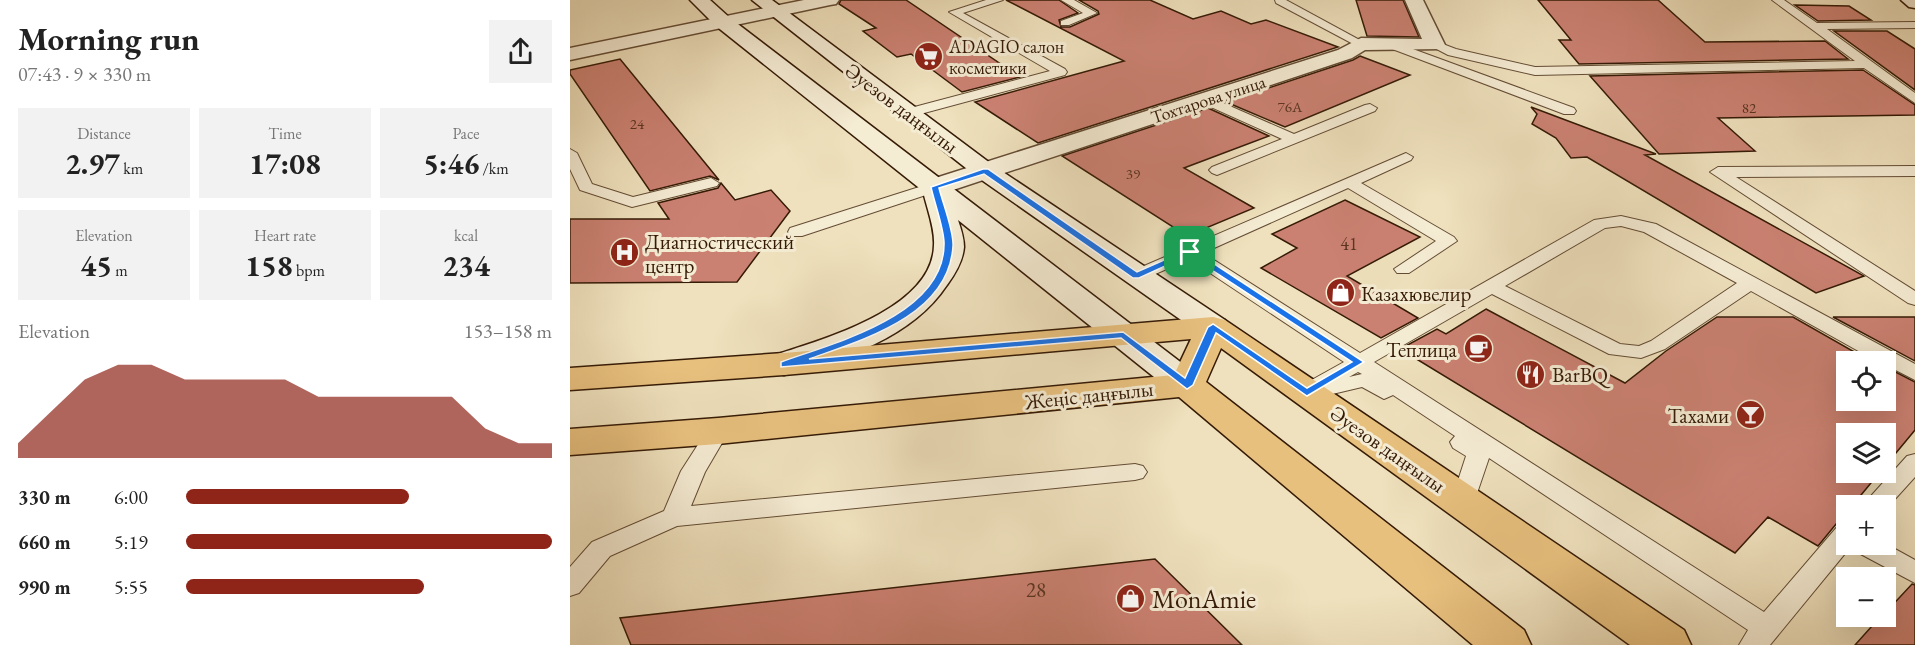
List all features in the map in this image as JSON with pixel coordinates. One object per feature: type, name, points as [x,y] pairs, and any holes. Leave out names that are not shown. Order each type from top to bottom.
[{"type":"main road","name":"Әуезов даңғылы","points":[[699,0],[723,22],[1187,385],[1507,645]]},
{"type":"main road","points":[[570,54],[723,22],[768,6],[830,0]]},
{"type":"main road","points":[[1414,0],[1435,45]]},
{"type":"main road","points":[[1910,0],[1915,3]]},
{"type":"main road","name":"Әуезов даңғылы","points":[[768,6],[985,171],[1307,392],[1667,645]]},
{"type":"main road","name":"Тохтарова улица","points":[[935,187],[1345,54],[1361,44],[1435,45]]},
{"type":"main road","points":[[874,140],[916,119]]},
{"type":"main road","points":[[784,364],[879,330],[914,309],[943,269],[949,245],[935,187]]},
{"type":"main road","points":[[570,380],[1213,327],[1187,385]]},
{"type":"main road","name":"Жеңіс даңғылы","points":[[570,442],[718,431],[1187,385]]},
{"type":"lane","points":[[916,119],[1061,72],[954,12],[998,0]]},
{"type":"lane","points":[[1065,22],[1092,13],[1066,0]]},
{"type":"lane","points":[[1777,0],[1915,99]]},
{"type":"lane","points":[[1281,1],[1361,44]]},
{"type":"lane","points":[[1815,26],[1915,25]]},
{"type":"lane","points":[[1391,45],[1569,111]]},
{"type":"lane","points":[[1435,45],[1452,52],[1534,70],[1867,64]]},
{"type":"lane","points":[[1206,100],[1294,139]]},
{"type":"lane","points":[[1217,170],[1370,108]]},
{"type":"lane","points":[[570,153],[586,187],[632,202],[711,183]]},
{"type":"lane","points":[[1136,276],[1406,157]]},
{"type":"lane","points":[[1915,171],[1718,172],[1915,299]]},
{"type":"lane","points":[[1349,182],[1448,241],[1403,269]]},
{"type":"lane","points":[[796,232],[935,187]]},
{"type":"lane","points":[[1307,392],[1600,224],[1622,220],[1650,228],[1915,373]]},
{"type":"lane","points":[[1190,252],[1359,362],[1760,637],[1836,547]]},
{"type":"lane","points":[[1491,286],[1616,350],[1641,352],[1658,345],[1750,283]]},
{"type":"lane","points":[[674,517],[693,471],[718,431]]},
{"type":"lane","points":[[1884,495],[1915,462]]},
{"type":"lane","points":[[570,585],[601,549],[674,517],[1135,472]]},
{"type":"lane","points":[[1884,555],[1915,572]]},
{"type":"building","points":[[841,0],[906,0],[1020,77],[962,92],[911,54],[897,57],[863,31],[876,28],[839,4]]},
{"type":"building","points":[[1006,0],[1059,0],[1078,13],[1059,20],[1061,27],[1070,27],[1099,14],[1098,11],[1079,0],[1150,0],[1193,19],[1221,11],[1251,24],[1266,20],[1338,47],[1038,143],[975,102],[1124,61]]},
{"type":"building","points":[[1356,0],[1403,0],[1419,37],[1367,36]]},
{"type":"building","points":[[1538,0],[1658,0],[1705,42],[1825,41],[1848,59],[1579,64],[1559,40],[1571,40]]},
{"type":"building","points":[[1795,5],[1849,6],[1871,20],[1818,21]]},
{"type":"building","points":[[1834,31],[1887,31],[1915,49],[1915,90]]},
{"type":"building","points":[[1360,56],[1410,75],[1285,127],[1226,102],[1353,60]]},
{"type":"building","points":[[620,59],[719,180],[710,176],[650,191],[570,74],[570,70]]},
{"type":"building","points":[[1863,70],[1915,105],[1915,115],[1718,118],[1755,151],[1659,154],[1590,76]]},
{"type":"building","points":[[1531,107],[1656,154],[1645,155],[1864,276],[1816,293],[1587,157],[1571,158],[1556,138],[1532,124],[1537,114]]},
{"type":"building","points":[[1208,108],[1269,136],[1184,168],[1254,208],[1187,236],[1062,156]]},
{"type":"building","points":[[721,183],[735,200],[771,190],[790,211],[737,282],[570,283],[570,219],[669,219],[658,203],[718,188]]},
{"type":"building","points":[[1345,200],[1420,237],[1347,276],[1418,318],[1381,338],[1261,268],[1297,248],[1272,234]]},
{"type":"building","name":"Тахами","points":[[1486,309],[1625,383],[1666,351],[1717,317],[1793,317],[1853,351],[1836,351],[1836,411],[1896,411],[1896,372],[1915,382],[1915,430],[1896,453],[1896,423],[1836,423],[1836,483],[1871,483],[1861,495],[1836,495],[1836,524],[1818,546],[1768,517],[1735,553],[1400,349],[1437,329],[1446,334]]},
{"type":"building","points":[[1833,317],[1915,317],[1915,361]]},
{"type":"building","points":[[1155,559],[1242,645],[631,645],[620,618]]},
{"type":"building","points":[[1912,584],[1915,585],[1915,645],[1855,645],[1871,627],[1896,627],[1896,601]]},
{"type":"place","name":"ADAGIO салон косметики","points":[[928,56]]},
{"type":"place","name":"Диагностический центр","points":[[624,253]]},
{"type":"place","name":"Казахювелир","points":[[1340,293]]},
{"type":"place","name":"Теплица","points":[[1478,349]]},
{"type":"place","name":"BarBQ","points":[[1531,374]]},
{"type":"place","name":"Тахами","points":[[1750,415]]},
{"type":"place","name":"MonAmie","points":[[1131,599]]},
{"type":"route","points":[[985,171],[1136,276],[1190,252],[1359,362],[1307,392],[1213,327],[1187,385],[1123,335],[784,364],[879,330],[914,309],[943,269],[949,245],[935,187],[985,171]]}]
